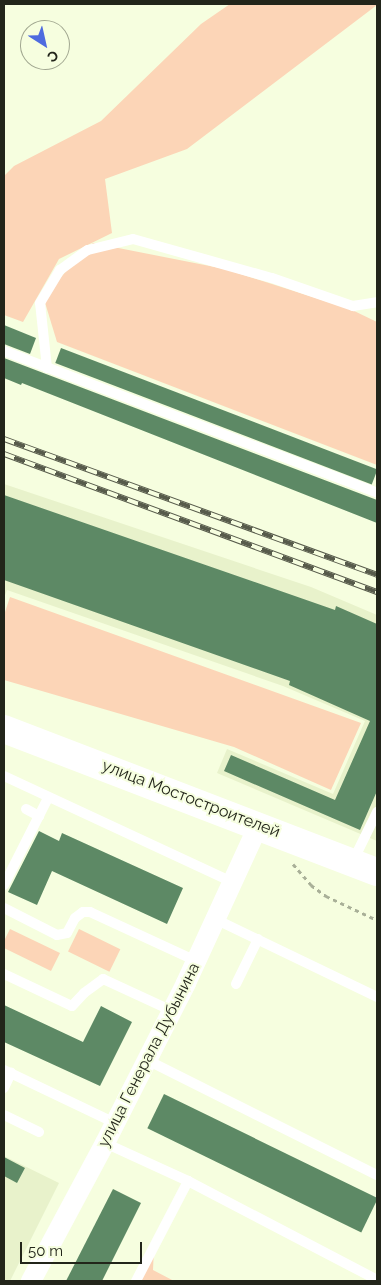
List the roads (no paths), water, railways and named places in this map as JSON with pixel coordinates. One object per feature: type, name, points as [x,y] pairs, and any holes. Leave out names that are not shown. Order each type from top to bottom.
[{"type":"main road","name":"улица Мостостроителей","points":[[4,729],[259,824],[365,867]]},
{"type":"street","name":"улица Генерала Дубынина","points":[[31,1281],[147,1060],[170,1010],[196,961],[259,824]]},
{"type":"lane","points":[[47,368],[40,303],[60,270],[88,250],[134,240],[272,278],[353,306],[377,302]]},
{"type":"lane","points":[[4,351],[377,493]]},
{"type":"lane","points":[[4,776],[232,882]]},
{"type":"lane","points":[[4,886],[48,798]]},
{"type":"lane","points":[[26,809],[39,816]]},
{"type":"lane","points":[[365,867],[377,812]]},
{"type":"lane","points":[[4,908],[57,935],[67,933],[75,918],[83,912],[90,912],[196,961]]},
{"type":"lane","points":[[215,919],[377,996]]},
{"type":"lane","points":[[236,984],[258,939]]},
{"type":"lane","points":[[4,974],[72,1006],[84,993],[103,979],[170,1010]]},
{"type":"lane","points":[[147,1060],[377,1175]]},
{"type":"lane","points":[[4,1088],[7,1071],[115,1123]]},
{"type":"lane","points":[[4,1114],[39,1132]]},
{"type":"lane","points":[[105,1143],[188,1182],[377,1280]]},
{"type":"lane","points":[[136,1281],[188,1182]]},
{"type":"railway","points":[[4,439],[377,575]]},
{"type":"railway","points":[[4,454],[377,592]]}]
